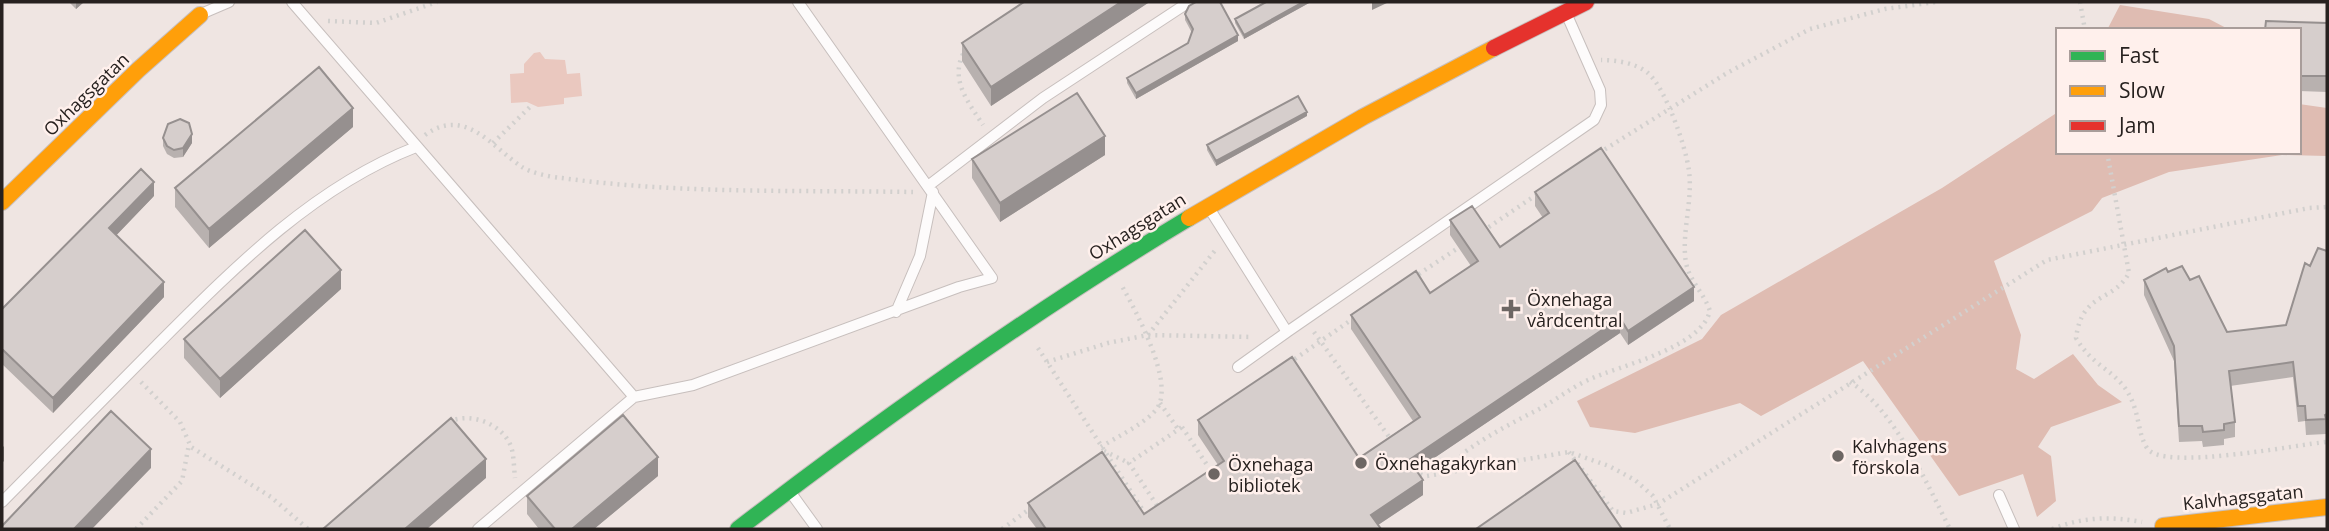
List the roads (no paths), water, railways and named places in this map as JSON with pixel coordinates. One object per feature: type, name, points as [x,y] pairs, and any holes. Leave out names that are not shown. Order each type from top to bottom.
[{"type":"street","name":"Oxhagsgatan","points":[[738,529],[788,489],[1024,323],[1207,205],[1371,110],[1586,2]]},
{"type":"street","name":"Oxhagsgatan","points":[[2,202],[200,15]]},
{"type":"street","name":"Kalvhagsgatan","points":[[2158,528],[2203,519],[2327,508]]},
{"type":"lane","points":[[200,15],[229,2]]},
{"type":"lane","points":[[292,2],[634,397]]},
{"type":"lane","points":[[478,529],[634,397],[693,385],[959,287],[992,278],[798,2]]},
{"type":"lane","points":[[896,312],[920,256],[931,189],[991,137],[1042,98],[1189,2]]},
{"type":"lane","points":[[1238,367],[1594,120],[1601,105],[1591,64],[1565,12]]},
{"type":"lane","points":[[2,502],[219,282],[326,193],[375,163],[415,145]]},
{"type":"lane","points":[[1207,205],[1283,336]]},
{"type":"lane","points":[[788,489],[817,529]]},
{"type":"lane","points":[[1999,495],[2014,529]]},
{"type":"place","name":"Öxnehaga vårdcentral","points":[[1511,309]]},
{"type":"place","name":"Kalvhagens förskola","points":[[1838,456]]},
{"type":"place","name":"Öxnehagakyrkan","points":[[1361,463]]},
{"type":"place","name":"Öxnehaga bibliotek","points":[[1214,474]]}]
